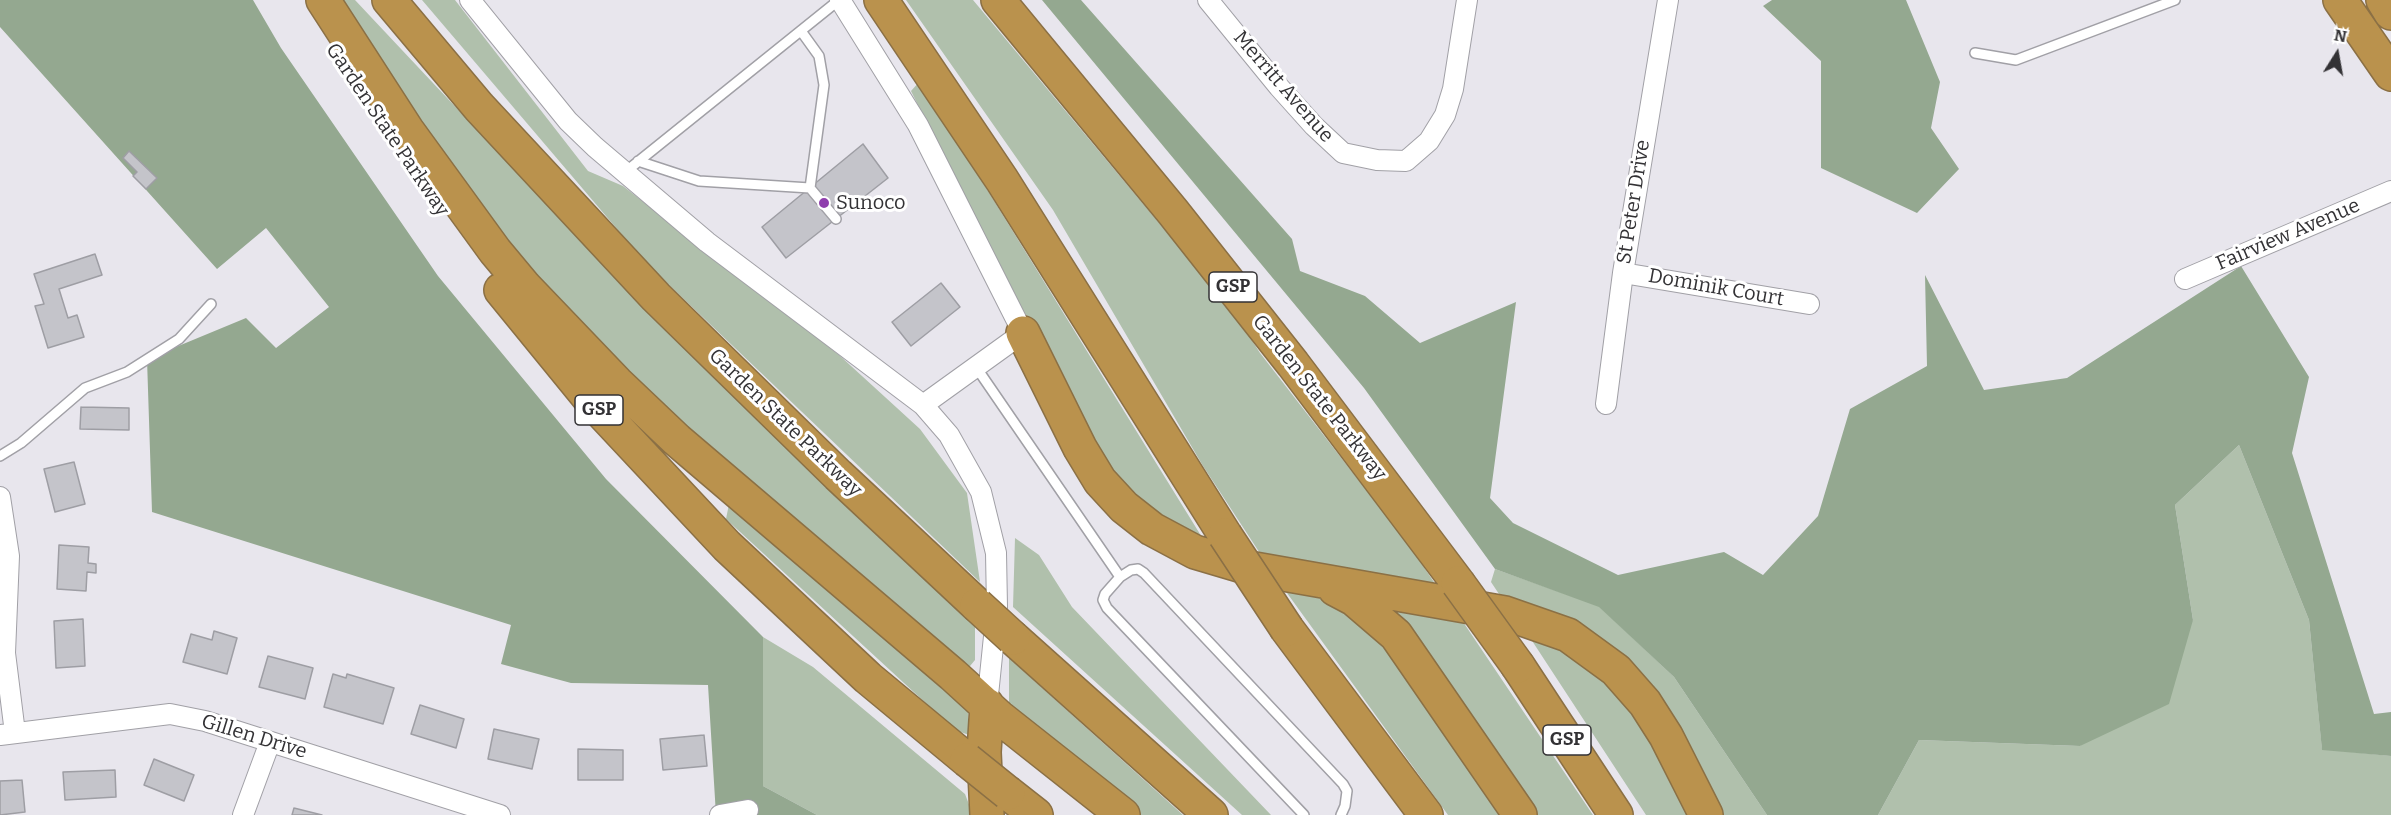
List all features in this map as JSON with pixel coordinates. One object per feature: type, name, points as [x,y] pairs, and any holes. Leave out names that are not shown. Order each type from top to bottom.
[{"type":"highway","name":"Garden State Parkway","points":[[301,0],[362,98],[436,204],[514,307],[595,405],[682,499],[773,591],[867,678],[967,760],[998,804],[1036,815]]},
{"type":"highway","points":[[323,0],[378,87],[469,216],[525,287],[579,344],[677,440],[1012,728],[1123,815]]},
{"type":"highway","name":"Garden State Parkway","points":[[389,0],[479,107],[656,297],[838,475],[977,605],[1211,815]]},
{"type":"highway","points":[[881,0],[1002,180],[1287,629],[1426,815]]},
{"type":"highway","name":"Garden State Parkway","points":[[998,0],[1138,169],[1293,364],[1518,666],[1616,815]]},
{"type":"highway","points":[[2340,0],[2391,74]]},
{"type":"highway","points":[[2383,0],[2391,13]]},
{"type":"highway","points":[[1023,333],[1080,448],[1100,481],[1124,507],[1152,529],[1196,552],[1249,568],[1505,613],[1568,635],[1616,670],[1645,703],[1666,736],[1706,815]]},
{"type":"highway","points":[[1317,580],[1354,599],[1396,634],[1520,815]]},
{"type":"highway","points":[[987,705],[984,752],[998,804]]},
{"type":"street","points":[[470,0],[568,122],[631,167],[707,242],[923,405],[949,435],[971,471],[993,532],[997,607],[987,705]]},
{"type":"street","points":[[840,0],[918,125],[1023,333],[923,405]]},
{"type":"street","name":"Merritt Avenue","points":[[1208,0],[1279,87],[1314,126],[1343,153],[1377,160],[1407,161],[1429,141],[1445,115],[1453,89],[1467,0]]},
{"type":"street","name":"St Peter Drive","points":[[1606,405],[1623,273],[1668,0]]},
{"type":"street","name":"Fairview Avenue","points":[[2185,279],[2391,191]]},
{"type":"street","name":"Dominik Court","points":[[1623,273],[1809,304]]},
{"type":"street","points":[[0,497],[9,556],[5,653],[8,734]]},
{"type":"street","name":"Gillen Drive","points":[[8,734],[170,714],[205,721],[500,815]]},
{"type":"street","points":[[243,815],[270,742]]},
{"type":"street","points":[[720,815],[748,810]]},
{"type":"lane","points":[[631,167],[840,0]]},
{"type":"lane","points":[[1975,53],[2016,60],[2175,0]]},
{"type":"lane","points":[[801,31],[819,56],[824,85],[810,188]]},
{"type":"lane","points":[[631,167],[699,181],[810,188],[836,219]]},
{"type":"lane","points":[[0,456],[21,443],[85,388],[127,372],[179,339],[211,304]]},
{"type":"lane","points":[[976,367],[1120,576]]},
{"type":"lane","points":[[1304,815],[1107,608],[1103,600],[1104,594],[1120,576],[1138,569],[1144,573],[1343,784],[1347,791],[1341,815]]},
{"type":"green space","points":[[0,0],[253,0],[281,48],[438,276],[606,479],[763,637],[763,786],[817,815],[716,815],[708,685],[571,683],[501,664],[511,625],[152,512],[147,359],[246,318],[276,348],[329,307],[266,228],[217,269],[0,27]]},
{"type":"green space","points":[[341,0],[355,0],[666,331],[975,625],[975,660],[965,672],[652,411],[559,305],[432,142]]},
{"type":"green space","points":[[422,0],[455,0],[588,171],[623,186],[839,355],[920,429],[967,493],[980,582],[646,263]]},
{"type":"green space","points":[[906,0],[973,0],[1235,314],[1260,353],[1411,548],[1442,594],[1267,564],[1203,466],[1053,210]]},
{"type":"green space","points":[[1042,0],[1081,0],[1292,239],[1300,271],[1365,296],[1420,343],[1516,302],[1490,498],[1513,523],[1618,575],[1724,552],[1763,575],[1818,516],[1850,409],[1927,366],[1925,275],[1984,390],[2067,378],[2241,266],[2309,377],[2292,453],[2374,714],[2391,712],[2391,756],[2322,750],[2309,620],[2239,445],[2175,505],[2193,620],[2169,704],[2080,746],[1919,740],[1878,815],[1767,815],[1674,677],[1599,607],[1495,569],[1364,388]]},
{"type":"green space","points":[[1772,0],[1906,0],[1940,82],[1931,128],[1959,169],[1917,213],[1821,168],[1821,61],[1763,6]]},
{"type":"green space","points":[[920,81],[1208,547],[1124,494],[1007,285],[911,91]]},
{"type":"green space","points":[[2239,445],[2309,620],[2322,749],[2391,756],[2391,815],[1878,815],[1919,740],[2080,746],[2193,620],[2175,505]]},
{"type":"green space","points":[[729,504],[968,704],[969,735],[955,730],[726,519]]},
{"type":"green space","points":[[1015,538],[1039,555],[1072,607],[1271,815],[1242,815],[1013,607]]},
{"type":"green space","points":[[1495,569],[1599,606],[1674,677],[1767,815],[1717,815],[1678,736],[1507,606],[1491,582]]},
{"type":"green space","points":[[1279,582],[1310,588],[1394,646],[1509,815],[1448,815]]},
{"type":"green space","points":[[1395,610],[1457,613],[1593,815],[1534,815]]},
{"type":"green space","points":[[1523,627],[1608,673],[1697,815],[1646,815]]},
{"type":"green space","points":[[763,637],[813,667],[965,794],[973,815],[817,815],[763,786]]},
{"type":"green space","points":[[1009,658],[1183,815],[1135,815],[1009,706]]},
{"type":"building","name":"Sunoco","points":[[863,144],[888,178],[786,258],[762,227]]},
{"type":"building","points":[[129,151],[157,178],[146,189],[133,176],[137,172],[123,158]]},
{"type":"building","points":[[95,254],[102,275],[59,289],[68,318],[77,315],[84,337],[48,348],[35,306],[44,304],[34,274]]},
{"type":"building","points":[[941,283],[960,307],[911,346],[892,322]]},
{"type":"building","points":[[81,407],[129,408],[129,430],[80,429]]},
{"type":"building","points":[[74,462],[85,504],[55,512],[44,469]]},
{"type":"building","points":[[59,545],[89,547],[88,563],[96,564],[96,573],[87,572],[86,591],[57,589]]},
{"type":"building","points":[[83,619],[85,666],[56,668],[54,621]]},
{"type":"building","points":[[214,631],[237,638],[227,674],[183,662],[191,634],[212,640]]},
{"type":"building","points":[[268,656],[313,668],[305,699],[259,687]]},
{"type":"building","points":[[333,674],[346,678],[347,674],[394,688],[383,724],[324,707]]},
{"type":"building","points":[[420,705],[464,719],[456,748],[411,734]]},
{"type":"building","points":[[494,729],[539,739],[532,769],[488,759]]},
{"type":"building","points":[[704,735],[707,766],[663,770],[660,739]]},
{"type":"building","points":[[578,749],[623,750],[623,780],[578,780]]},
{"type":"building","points":[[154,759],[194,775],[184,801],[144,785]]},
{"type":"building","points":[[115,770],[116,797],[65,800],[63,772]]},
{"type":"building","points":[[22,780],[25,812],[0,815],[0,781]]},
{"type":"building","points":[[294,808],[322,815],[292,815]]},
{"type":"place","name":"Sunoco","points":[[824,203]]}]
